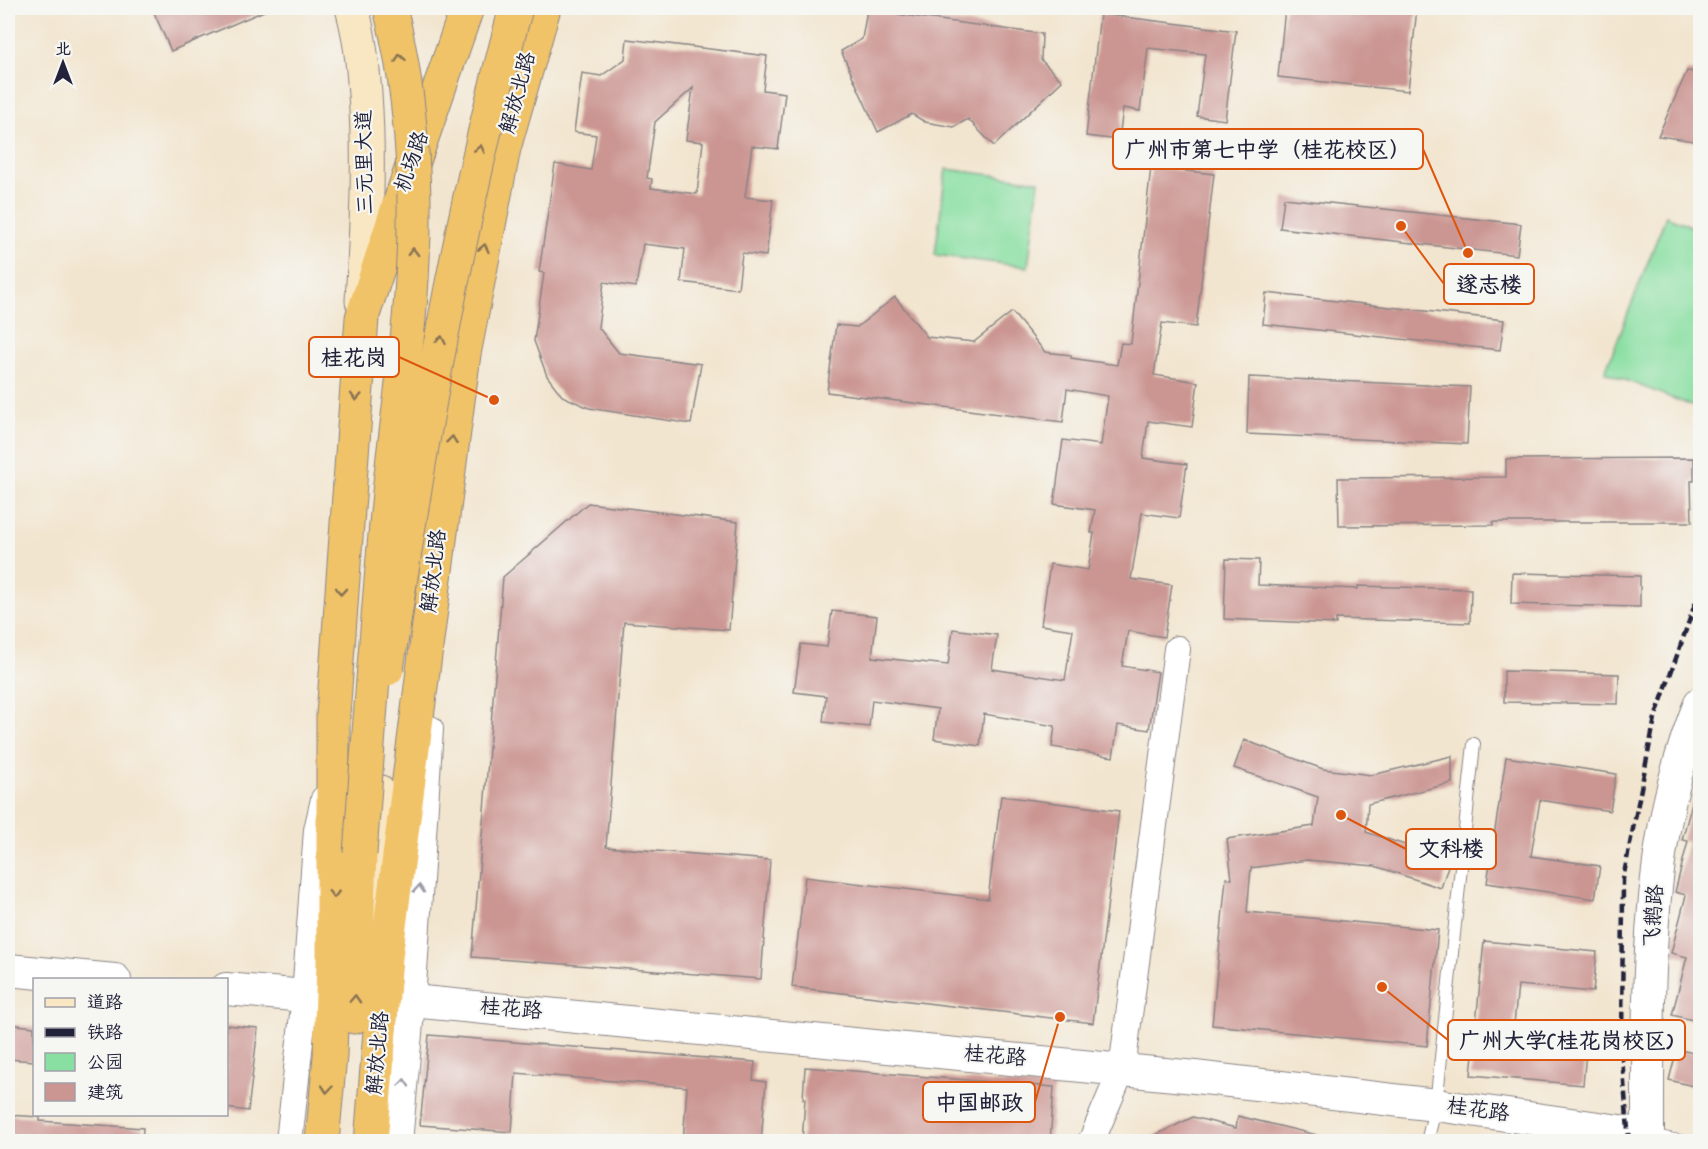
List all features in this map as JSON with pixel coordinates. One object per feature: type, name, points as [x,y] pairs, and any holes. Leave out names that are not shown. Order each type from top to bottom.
[{"type":"highway","points":[[345,1142],[357,954],[360,854],[376,635],[413,258],[410,137],[390,8]]},
{"type":"highway","name":"机场路","points":[[362,318],[467,8]]},
{"type":"highway","points":[[360,854],[404,554],[430,400],[480,148],[516,8]]},
{"type":"highway","name":"解放北路","points":[[371,1142],[386,957],[462,366],[504,148],[543,8]]},
{"type":"highway","points":[[322,1142],[330,1056],[333,962],[332,773],[335,682],[362,318],[386,300],[409,290],[431,288],[454,294],[464,301],[471,313]]},
{"type":"main road","name":"三元里大道","points":[[352,8],[363,64],[368,154],[362,318]]},
{"type":"main road","points":[[386,957],[377,828],[379,763],[382,706],[402,504]]},
{"type":"street","points":[[399,1142],[412,1001],[446,491]]},
{"type":"street","points":[[1091,1142],[1122,1069],[1177,649]]},
{"type":"street","name":"飞鹅路","points":[[1648,1135],[1653,926],[1658,867],[1679,767],[1688,735],[1701,703]]},
{"type":"street","points":[[289,1142],[305,996],[317,830],[332,773]]},
{"type":"street","points":[[8,970],[94,978]]},
{"type":"street","points":[[228,989],[305,996]]},
{"type":"street","name":"桂花路","points":[[412,1001],[1122,1069],[1436,1105],[1648,1135]]},
{"type":"lane","points":[[1427,1142],[1436,1105],[1474,744]]},
{"type":"lane","points":[[1648,1135],[1684,1142]]},
{"type":"green space","points":[[946,169],[1039,181],[1028,267],[935,255]]},
{"type":"green space","points":[[1666,216],[1700,230],[1700,409],[1605,372]]},
{"type":"building","points":[[152,8],[271,8],[171,51]]},
{"type":"building","points":[[1285,8],[1417,8],[1408,91],[1278,77]]},
{"type":"building","points":[[867,10],[1042,34],[1041,60],[1062,81],[994,146],[968,119],[954,127],[925,122],[912,114],[878,132],[841,51],[862,39]]},
{"type":"building","points":[[1100,14],[1236,31],[1225,120],[1197,116],[1205,54],[1148,48],[1140,111],[1123,108],[1119,140],[1086,136]]},
{"type":"building","points":[[627,39],[767,56],[763,90],[785,93],[778,149],[752,146],[745,197],[773,200],[766,256],[742,253],[738,289],[681,282],[685,249],[643,244],[636,287],[604,282],[598,327],[619,353],[701,364],[691,424],[589,408],[562,396],[547,376],[534,341],[544,273],[539,272],[555,164],[591,170],[596,135],[574,132],[582,73],[601,76],[625,59]],"holes":[[[693,88],[686,140],[703,142],[697,194],[651,188],[652,179],[647,178],[655,122]]]},
{"type":"building","points":[[1687,71],[1701,73],[1701,142],[1658,136]]},
{"type":"building","points":[[1151,167],[1214,174],[1196,327],[1162,323],[1154,375],[1198,382],[1192,427],[1148,421],[1143,458],[1187,464],[1179,518],[1142,513],[1131,579],[1172,585],[1164,637],[1128,631],[1122,666],[1158,672],[1149,730],[1118,725],[1113,757],[1052,747],[1055,726],[984,714],[980,746],[934,739],[938,709],[872,700],[869,727],[823,722],[826,696],[794,692],[801,644],[827,647],[832,611],[877,616],[872,657],[948,665],[953,629],[997,635],[992,669],[1065,680],[1073,630],[1041,625],[1050,564],[1088,570],[1095,510],[1054,504],[1063,440],[1101,445],[1108,396],[1067,389],[1063,422],[827,392],[836,325],[857,327],[895,297],[927,337],[974,342],[1012,312],[1045,352],[1117,365],[1121,343],[1131,344]]},
{"type":"building","points":[[1284,198],[1521,224],[1517,255],[1280,228]]},
{"type":"building","points":[[1266,293],[1504,320],[1500,350],[1263,324]]},
{"type":"building","points":[[1249,377],[1470,387],[1467,444],[1247,434]]},
{"type":"building","points":[[1694,458],[1694,481],[1691,481],[1692,522],[1493,522],[1493,525],[1339,526],[1338,478],[1506,477],[1506,459]]},
{"type":"building","points":[[588,503],[738,522],[729,630],[624,622],[606,847],[770,860],[761,979],[472,957],[503,577]]},
{"type":"building","points":[[1226,559],[1259,560],[1258,585],[1358,589],[1358,586],[1471,589],[1470,623],[1336,619],[1336,624],[1224,619]]},
{"type":"building","points":[[1512,573],[1640,576],[1640,607],[1511,604]]},
{"type":"building","points":[[1504,671],[1619,674],[1618,704],[1504,702]]},
{"type":"building","points":[[1244,740],[1323,769],[1372,775],[1452,756],[1452,783],[1368,804],[1366,832],[1450,860],[1441,888],[1375,866],[1307,860],[1251,868],[1247,912],[1438,930],[1427,1046],[1212,1025],[1226,878],[1232,879],[1227,839],[1314,826],[1318,797],[1234,768]]},
{"type":"building","points":[[1506,757],[1616,774],[1610,811],[1540,800],[1531,856],[1600,866],[1595,899],[1487,883]]},
{"type":"building","points":[[1695,792],[1701,793],[1701,1022],[1672,1015],[1687,957],[1671,953],[1686,895],[1675,892],[1688,841],[1682,840]]},
{"type":"building","points":[[1001,796],[1119,811],[1093,1023],[792,987],[805,877],[988,899]]},
{"type":"building","points":[[1484,941],[1597,952],[1593,992],[1518,985],[1513,1034],[1587,1041],[1583,1085],[1471,1075]]},
{"type":"building","points":[[8,1024],[33,1027],[33,1061],[8,1059]]},
{"type":"building","points":[[228,1025],[258,1028],[248,1111],[228,1108]]},
{"type":"building","points":[[429,1035],[755,1062],[753,1080],[766,1082],[761,1142],[683,1142],[687,1087],[516,1073],[512,1132],[420,1125]]},
{"type":"building","points":[[1677,1049],[1701,1055],[1701,1088],[1669,1080]]},
{"type":"building","points":[[805,1067],[1054,1087],[1050,1142],[802,1142]]},
{"type":"building","points":[[8,1115],[40,1117],[40,1121],[143,1128],[142,1142],[8,1142]]},
{"type":"building","points":[[1238,1116],[1317,1135],[1317,1142],[1141,1142],[1193,1117],[1236,1128]]},
{"type":"railway","points":[[1629,1142],[1622,1058],[1623,879],[1655,718],[1700,590]]},
{"type":"place","name":"遂志楼","points":[[1401,226]]},
{"type":"place","name":"广州市第七中学（桂花校区）","points":[[1468,253]]},
{"type":"place","name":"桂花岗","points":[[494,400]]},
{"type":"place","name":"文科楼","points":[[1341,815]]},
{"type":"place","name":"广州大学(桂花岗校区)","points":[[1382,987]]},
{"type":"place","name":"中国邮政","points":[[1060,1017]]}]
